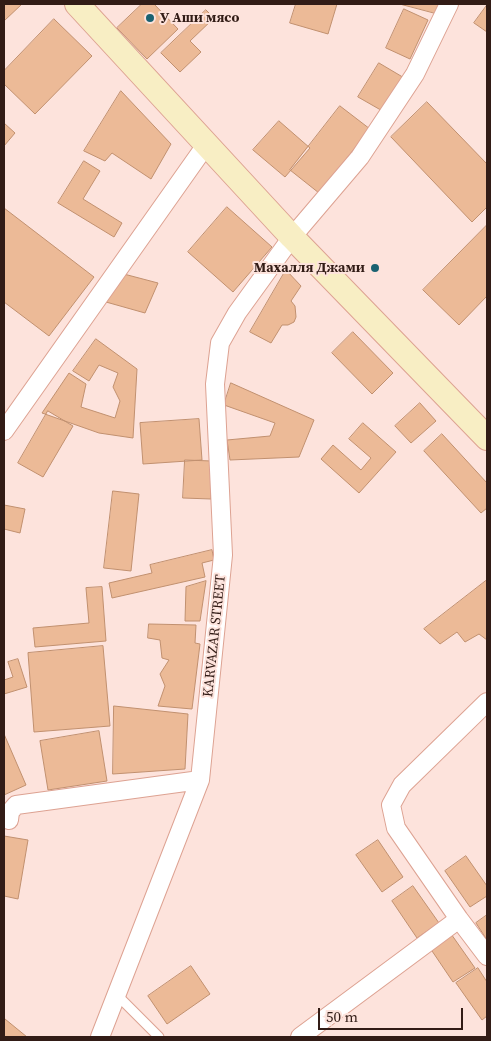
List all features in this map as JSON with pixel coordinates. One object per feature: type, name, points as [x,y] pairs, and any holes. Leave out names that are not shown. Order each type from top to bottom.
[{"type":"street","points":[[78,4],[292,238],[487,438]]},
{"type":"street","name":"KARVAZAR STREET","points":[[100,1037],[200,780],[223,555],[215,384],[220,343],[237,313],[292,238],[360,157],[415,74],[449,4]]},
{"type":"street","points":[[4,431],[206,145]]},
{"type":"street","points":[[487,702],[402,786],[391,805],[396,828],[487,956]]},
{"type":"street","points":[[9,820],[10,812],[16,805],[200,780]]},
{"type":"street","points":[[300,1037],[459,919]]},
{"type":"lane","points":[[117,995],[159,1037]]},
{"type":"building","points":[[4,4],[22,4],[4,21]]},
{"type":"building","points":[[142,4],[154,4],[178,29],[147,59],[117,28]]},
{"type":"building","points":[[296,4],[337,4],[328,34],[290,23]]},
{"type":"building","points":[[400,4],[443,4],[439,14]]},
{"type":"building","points":[[487,5],[487,32],[474,23]]},
{"type":"building","points":[[404,9],[428,20],[410,59],[386,48]]},
{"type":"building","points":[[206,10],[214,18],[190,41],[201,52],[180,72],[161,53]]},
{"type":"building","points":[[54,19],[92,56],[35,114],[4,84],[4,71]]},
{"type":"building","points":[[379,63],[406,79],[386,113],[358,97]]},
{"type":"building","points":[[121,91],[171,144],[151,179],[112,153],[105,161],[84,151]]},
{"type":"building","points":[[427,102],[487,164],[487,207],[472,222],[391,137]]},
{"type":"building","points":[[340,106],[370,129],[319,193],[290,170]]},
{"type":"building","points":[[279,121],[310,148],[285,177],[253,150]]},
{"type":"building","points":[[4,123],[15,133],[4,146]]},
{"type":"building","points":[[84,161],[100,171],[83,199],[122,223],[114,237],[58,203]]},
{"type":"building","points":[[227,207],[272,247],[233,292],[188,252]]},
{"type":"building","points":[[4,208],[94,277],[49,336],[4,302]]},
{"type":"building","points":[[487,225],[487,296],[459,325],[423,290]]},
{"type":"building","points":[[286,270],[301,286],[291,301],[295,306],[296,317],[294,322],[282,325],[271,343],[250,332]]},
{"type":"building","points":[[120,273],[158,283],[145,313],[106,302]]},
{"type":"building","points":[[353,332],[393,373],[372,394],[332,353]]},
{"type":"building","points":[[96,339],[137,369],[133,438],[99,433],[42,413],[69,373],[86,384],[81,407],[115,418],[120,401],[113,387],[118,373],[99,365],[89,381],[73,371]]},
{"type":"building","points":[[231,383],[314,420],[299,457],[230,460],[227,440],[270,436],[275,423],[224,405]]},
{"type":"building","points":[[420,403],[436,421],[411,443],[395,426]]},
{"type":"building","points":[[48,411],[73,426],[43,477],[18,463]]},
{"type":"building","points":[[199,419],[202,460],[143,464],[140,423]]},
{"type":"building","points":[[363,423],[396,452],[359,493],[321,459],[333,445],[361,470],[371,458],[349,439]]},
{"type":"building","points":[[442,434],[487,483],[487,508],[481,513],[424,451]]},
{"type":"building","points":[[185,460],[212,461],[211,499],[183,498]]},
{"type":"building","points":[[113,491],[139,494],[131,571],[104,568]]},
{"type":"building","points":[[4,505],[25,509],[20,533],[4,529]]},
{"type":"building","points":[[212,550],[214,560],[202,563],[205,577],[112,598],[109,583],[152,573],[150,565]]},
{"type":"building","points":[[487,580],[487,640],[479,634],[465,642],[457,632],[440,644],[424,629]]},
{"type":"building","points":[[206,581],[200,621],[185,621],[186,587]]},
{"type":"building","points":[[102,587],[106,641],[35,647],[33,628],[89,623],[86,588]]},
{"type":"building","points":[[149,624],[196,625],[195,643],[200,644],[192,709],[158,706],[165,686],[160,674],[169,660],[162,658],[160,640],[148,638]]},
{"type":"building","points":[[103,646],[110,726],[34,732],[28,653]]},
{"type":"building","points":[[18,659],[27,687],[4,694],[4,680],[13,677],[8,662]]},
{"type":"building","points":[[114,706],[188,714],[185,769],[113,774]]},
{"type":"building","points":[[99,731],[107,781],[48,790],[40,741]]},
{"type":"building","points":[[4,734],[26,785],[4,795]]},
{"type":"building","points":[[4,836],[28,840],[18,899],[4,896]]},
{"type":"building","points":[[378,840],[403,877],[382,892],[356,855]]},
{"type":"building","points":[[466,856],[487,886],[487,896],[470,907],[445,871]]},
{"type":"building","points":[[413,886],[439,923],[417,938],[392,901]]},
{"type":"building","points":[[487,915],[487,940],[476,923]]},
{"type":"building","points":[[449,931],[475,968],[453,982],[428,945]]},
{"type":"building","points":[[191,966],[210,994],[167,1024],[148,996]]},
{"type":"building","points":[[478,968],[487,982],[487,1016],[482,1020],[456,983]]},
{"type":"building","points":[[5,1019],[27,1037],[4,1037]]},
{"type":"place","name":"У Аши мясо","points":[[150,18]]},
{"type":"place","name":"Махалля Джами","points":[[375,268]]}]
